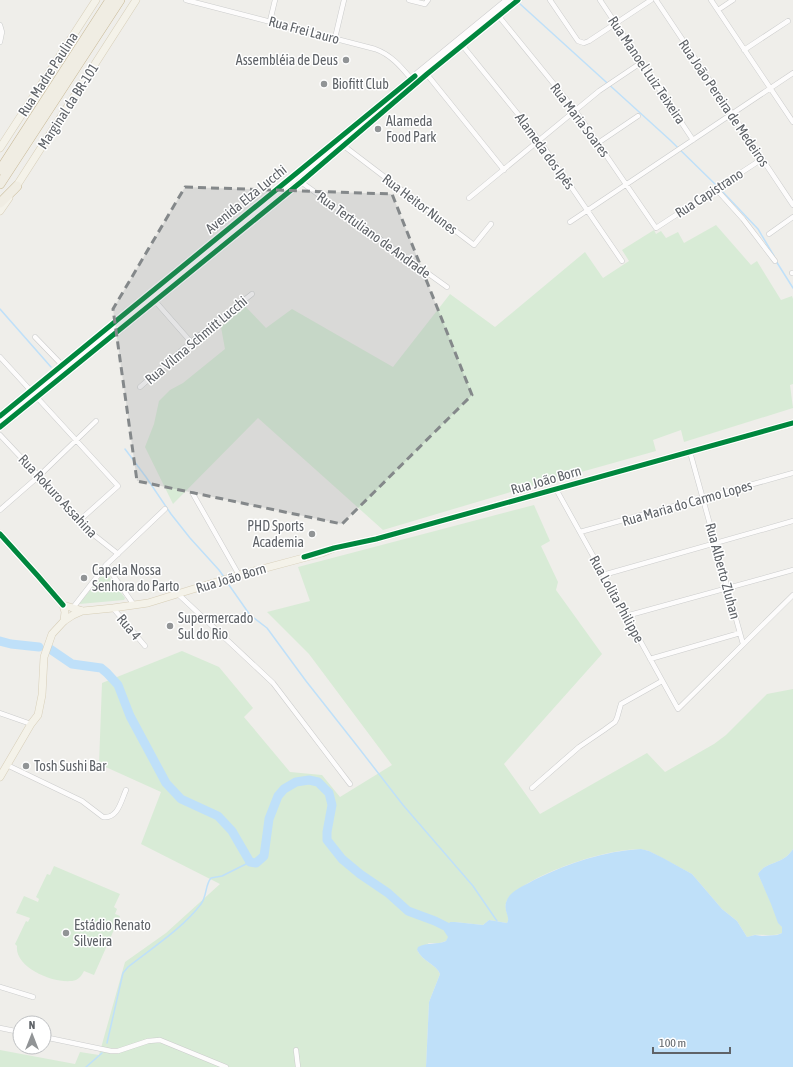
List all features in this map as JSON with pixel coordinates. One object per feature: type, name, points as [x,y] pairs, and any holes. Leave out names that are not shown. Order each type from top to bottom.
[{"type":"highway","points":[[0,170],[110,0]]},
{"type":"highway","points":[[0,184],[120,0]]},
{"type":"highway","points":[[0,203],[17,186]]},
{"type":"main road","name":"Rua Madre Paulina","points":[[0,148],[96,0]]},
{"type":"main road","name":"Marginal da BR-101","points":[[0,212],[136,0]]},
{"type":"main road","name":"Avenida Elza Lucchi","points":[[0,428],[62,365],[243,223],[513,1]]},
{"type":"main road","name":"Avenida Elza Lucchi","points":[[425,72],[462,45],[496,14]]},
{"type":"main road","name":"Avenida Elza Lucchi","points":[[0,416],[34,394],[155,301],[243,223],[301,182],[344,146],[413,82]]},
{"type":"main road","name":"Rua João Born","points":[[83,611],[134,605],[178,594],[239,575],[322,553],[334,548],[376,539],[793,423]]},
{"type":"main road","points":[[0,534],[63,605],[72,609],[83,611]]},
{"type":"main road","points":[[63,605],[64,621]]},
{"type":"main road","points":[[0,776],[38,715],[41,702],[44,657],[52,634],[64,621],[83,611]]},
{"type":"street","name":"Rua Frei Lauro","points":[[186,0],[335,38],[382,52],[394,60],[413,82]]},
{"type":"street","points":[[270,21],[275,0]]},
{"type":"street","points":[[335,38],[344,0]]},
{"type":"street","points":[[409,0],[426,2]]},
{"type":"street","points":[[550,0],[578,41],[584,43],[652,0]]},
{"type":"street","name":"Rua Manoel Luiz Teixeira","points":[[600,0],[693,140]]},
{"type":"street","name":"Rua João Pereira de Medeiros","points":[[656,0],[793,205]]},
{"type":"street","points":[[711,0],[793,122]]},
{"type":"street","points":[[718,10],[733,0]]},
{"type":"street","name":"Rua Maria Soares","points":[[496,14],[575,110],[656,228]]},
{"type":"street","points":[[744,50],[788,21]]},
{"type":"street","points":[[0,25],[2,32],[0,42]]},
{"type":"street","name":"Alameda dos Ipês","points":[[462,45],[539,140],[622,261]]},
{"type":"street","points":[[469,198],[575,110],[612,81],[642,62]]},
{"type":"street","points":[[425,72],[504,170]]},
{"type":"street","points":[[570,222],[793,73]]},
{"type":"street","points":[[598,143],[638,116]]},
{"type":"street","name":"Rua Heitor Nunes","points":[[344,146],[474,245],[491,224]]},
{"type":"street","name":"Rua Capistrano","points":[[656,228],[762,159]]},
{"type":"street","name":"Rua Tertuliano de Andrade","points":[[301,182],[447,287]]},
{"type":"street","points":[[716,189],[743,219],[775,261]]},
{"type":"street","points":[[769,234],[793,217]]},
{"type":"street","points":[[0,422],[243,223]]},
{"type":"street","name":"Rua Vilma Schmitt Lucchi","points":[[140,387],[192,342],[252,294]]},
{"type":"street","points":[[155,301],[192,342]]},
{"type":"street","points":[[35,337],[62,365]]},
{"type":"street","points":[[0,357],[118,486],[80,520]]},
{"type":"street","points":[[0,510],[39,476],[96,421]]},
{"type":"street","name":"Rua Rokuro Assahina","points":[[0,435],[97,538],[118,554]]},
{"type":"street","name":"Rua Alberto Zluhan","points":[[690,452],[743,644]]},
{"type":"street","name":"Rua Maria do Carmo Lopes","points":[[580,532],[793,473]]},
{"type":"street","name":"Rua Lolita Philippe","points":[[556,489],[678,709],[743,644]]},
{"type":"street","points":[[193,494],[239,575]]},
{"type":"street","points":[[72,609],[106,565],[165,509]]},
{"type":"street","points":[[604,575],[793,521]]},
{"type":"street","points":[[106,565],[134,605]]},
{"type":"street","points":[[626,616],[793,570]]},
{"type":"street","points":[[178,594],[273,683],[350,784]]},
{"type":"street","points":[[743,644],[793,595]]},
{"type":"street","name":"Rua 4","points":[[113,608],[145,646]]},
{"type":"street","points":[[650,659],[740,633]]},
{"type":"street","points":[[532,788],[579,747],[615,722],[620,704],[662,681]]},
{"type":"street","points":[[0,713],[31,724]]},
{"type":"street","points":[[7,765],[82,801],[103,817],[108,818],[115,814],[126,790]]},
{"type":"street","points":[[0,987],[33,997]]},
{"type":"street","points":[[0,1028],[12,1030]]},
{"type":"street","points":[[52,1039],[111,1051],[118,1051],[148,1041],[160,1040],[226,1067]]},
{"type":"street","points":[[296,1050],[298,1067]]},
{"type":"highlighted area","points":[[185,187],[392,194],[472,395],[342,524],[137,481],[113,309]]},
{"type":"green space","points":[[716,225],[751,265],[757,261],[781,300],[792,296],[793,384],[790,385],[793,408],[684,442],[681,430],[653,440],[656,451],[383,530],[258,418],[173,504],[145,447],[154,424],[159,401],[170,390],[183,383],[225,349],[221,327],[245,306],[266,328],[292,309],[393,367],[450,294],[495,327],[585,252],[603,278],[629,261],[622,250],[654,230],[656,234],[661,231],[666,238],[678,232],[684,243]]},
{"type":"green space","points":[[534,505],[550,541],[541,546],[558,582],[556,590],[602,654],[504,764],[540,814],[647,753],[665,772],[714,744],[726,735],[767,694],[793,689],[793,849],[784,858],[766,867],[758,874],[782,927],[782,933],[747,937],[737,921],[722,909],[692,874],[649,851],[635,849],[617,851],[596,856],[553,871],[518,890],[508,899],[506,904],[509,919],[507,923],[489,920],[483,925],[450,922],[448,938],[446,941],[440,943],[429,943],[417,950],[436,968],[440,974],[429,1002],[426,1067],[0,1067],[0,1050],[12,1052],[12,1055],[27,1055],[75,1064],[80,1052],[99,1055],[125,962],[166,933],[220,884],[141,844],[161,792],[99,764],[102,683],[182,651],[219,667],[253,708],[244,717],[290,772],[322,775],[340,797],[392,765],[309,654],[267,612],[310,601],[298,567]]},
{"type":"green space","points":[[104,573],[107,574],[125,598],[124,600],[79,604]]},
{"type":"green space","name":"Estádio Renato Silveira","points":[[54,866],[120,894],[114,907],[117,909],[115,914],[120,916],[94,975],[84,971],[76,980],[68,981],[49,978],[30,968],[22,961],[18,954],[17,946],[15,944],[26,921],[28,922],[30,918],[16,913],[24,896],[38,902],[39,899],[36,897],[47,874],[50,875]]},
{"type":"water","points":[[641,849],[649,851],[692,874],[722,909],[737,921],[747,937],[755,935],[777,935],[782,933],[782,927],[778,923],[758,874],[766,867],[784,858],[793,849],[793,1067],[426,1067],[429,1002],[440,974],[436,968],[420,954],[417,950],[418,947],[446,941],[448,937],[444,931],[450,922],[483,925],[489,920],[507,923],[508,918],[506,904],[510,895],[522,886],[548,873],[600,855]]},
{"type":"waterway","points":[[519,3],[670,140],[717,186]]},
{"type":"waterway","points":[[720,189],[758,229],[774,256]]},
{"type":"waterway","points":[[776,261],[793,288]]},
{"type":"waterway","points":[[0,309],[51,367]]},
{"type":"waterway","points":[[125,449],[171,514],[224,577]]},
{"type":"waterway","points":[[229,585],[250,615],[267,628],[306,681],[403,805],[473,886],[497,921]]},
{"type":"waterway","points":[[0,641],[11,644],[39,647]]},
{"type":"waterway","points":[[50,649],[72,664],[101,668],[107,673],[118,685],[130,716],[166,783],[181,799],[218,816],[232,831],[250,862],[256,863],[264,856],[269,819],[278,796],[284,789],[296,782],[309,780],[318,782],[329,793],[332,805],[327,840],[342,859],[360,874],[388,893],[408,911],[447,927]]},
{"type":"waterway","points":[[107,1043],[123,973],[128,967],[157,945],[194,913],[203,901],[211,878],[222,876],[250,862]]},
{"type":"waterway","points":[[86,1067],[102,1053]]},
{"type":"cycle path","points":[[0,427],[301,182],[427,74],[518,0]]},
{"type":"cycle path","points":[[0,416],[415,76]]},
{"type":"cycle path","points":[[304,557],[334,548],[376,539],[793,423]]},
{"type":"cycle path","points":[[0,534],[63,605]]},
{"type":"place","name":"Assembléia de Deus","points":[[346,60]]},
{"type":"place","name":"Biofitt Club","points":[[324,84]]},
{"type":"place","name":"Alameda Food Park","points":[[378,129]]},
{"type":"place","name":"PHD Sports Academia","points":[[312,534]]},
{"type":"place","name":"Capela Nossa Senhora do Parto","points":[[84,578]]},
{"type":"place","name":"Supermercado Sul do Rio","points":[[170,626]]},
{"type":"place","name":"Tosh Sushi Bar","points":[[26,766]]},
{"type":"place","name":"Estádio Renato Silveira","points":[[66,933]]}]
